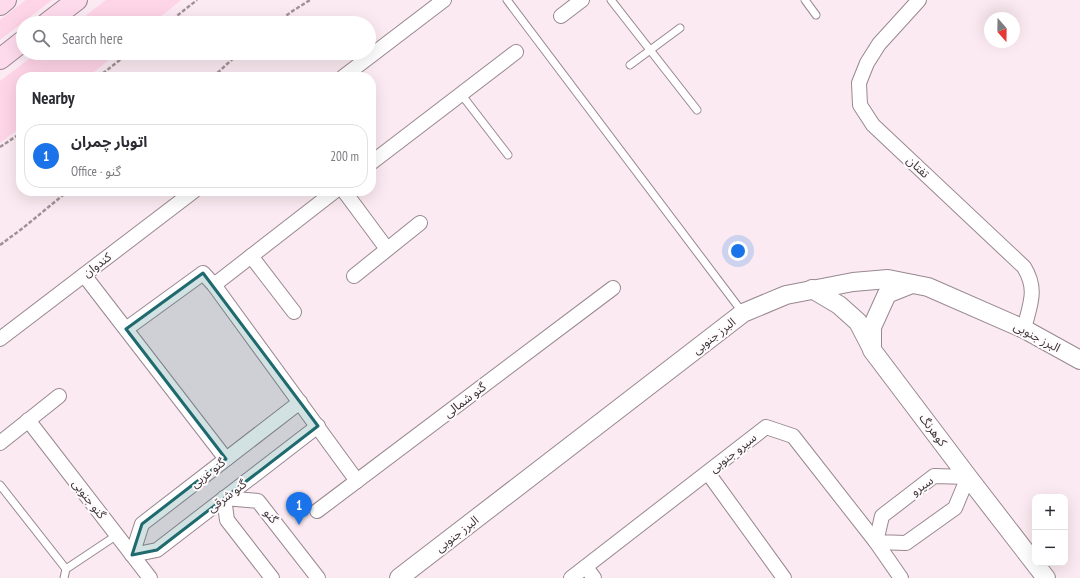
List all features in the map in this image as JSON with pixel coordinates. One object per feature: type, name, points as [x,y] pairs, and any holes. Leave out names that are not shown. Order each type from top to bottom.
[{"type":"main road","points":[[0,5],[6,0]]},
{"type":"main road","points":[[56,16],[77,0]]},
{"type":"main road","points":[[0,59],[16,46]]},
{"type":"street","points":[[376,52],[444,0]]},
{"type":"street","points":[[561,16],[582,0]]},
{"type":"street","name":"تفتان","points":[[919,0],[879,44],[867,63],[859,83],[860,105],[873,125],[1024,267],[1030,277],[1033,293],[1024,329]]},
{"type":"street","points":[[376,160],[516,52]]},
{"type":"street","points":[[350,72],[365,60]]},
{"type":"street","name":"کندوان","points":[[0,339],[187,196]]},
{"type":"street","points":[[214,285],[329,196]]},
{"type":"street","points":[[348,196],[387,249]]},
{"type":"street","points":[[354,276],[420,223]]},
{"type":"street","points":[[252,256],[294,312]]},
{"type":"street","points":[[126,329],[203,273],[214,285],[357,481]]},
{"type":"street","points":[[84,275],[226,459]]},
{"type":"street","name":"البرز جنوبی","points":[[399,578],[743,313],[786,295],[853,282],[888,279],[928,287],[1024,329],[1080,360]]},
{"type":"street","points":[[872,350],[872,327],[887,294],[912,284]]},
{"type":"street","name":"گنو شمالی","points":[[317,511],[613,288]]},
{"type":"street","name":"کوهرنگ","points":[[812,289],[839,305],[858,322],[872,350],[1046,578]]},
{"type":"street","points":[[0,443],[59,396]]},
{"type":"street","name":"گنو غربی","points":[[132,555],[142,524],[300,402]]},
{"type":"street","name":"گنو جنوبی","points":[[28,420],[150,578]]},
{"type":"street","name":"گنو شرقی","points":[[132,555],[157,550],[318,426]]},
{"type":"street","name":"سیرو جنوبی","points":[[571,578],[590,572],[708,473],[766,427],[793,436],[876,542]]},
{"type":"street","points":[[708,473],[784,578]]},
{"type":"street","name":"سیرو","points":[[876,542],[882,516],[934,476],[968,477]]},
{"type":"street","points":[[876,542],[906,543],[955,508],[968,477]]},
{"type":"street","points":[[224,498],[227,520],[272,578]]},
{"type":"street","name":"گنو","points":[[224,498],[258,501],[318,578]]},
{"type":"street","points":[[876,542],[901,578]]},
{"type":"lane","points":[[507,0],[743,313]]},
{"type":"lane","points":[[611,0],[697,110]]},
{"type":"lane","points":[[805,0],[816,15]]},
{"type":"lane","points":[[630,65],[680,28]]},
{"type":"lane","points":[[461,94],[508,155]]},
{"type":"lane","points":[[0,485],[66,569]]},
{"type":"lane","points":[[64,578],[66,569],[117,535]]},
{"type":"path","points":[[177,16],[197,0]]},
{"type":"path","points":[[286,16],[310,0]]},
{"type":"path","points":[[104,72],[120,60]]},
{"type":"path","points":[[219,72],[232,60]]},
{"type":"path","points":[[0,147],[16,136]]},
{"type":"path","points":[[0,245],[62,196]]},
{"type":"highlighted area","points":[[203,273],[318,426],[157,550],[132,555],[142,524],[226,459],[126,329]]},
{"type":"shaded area","points":[[26,0],[52,0],[31,16],[16,16],[16,28],[0,40],[0,20]]},
{"type":"shaded area","points":[[106,0],[181,0],[162,16],[85,16]]},
{"type":"shaded area","points":[[28,60],[109,60],[94,72],[16,72],[16,131],[0,143],[0,81]]},
{"type":"place","name":"اتوبار چمران","points":[[299,525]]}]
